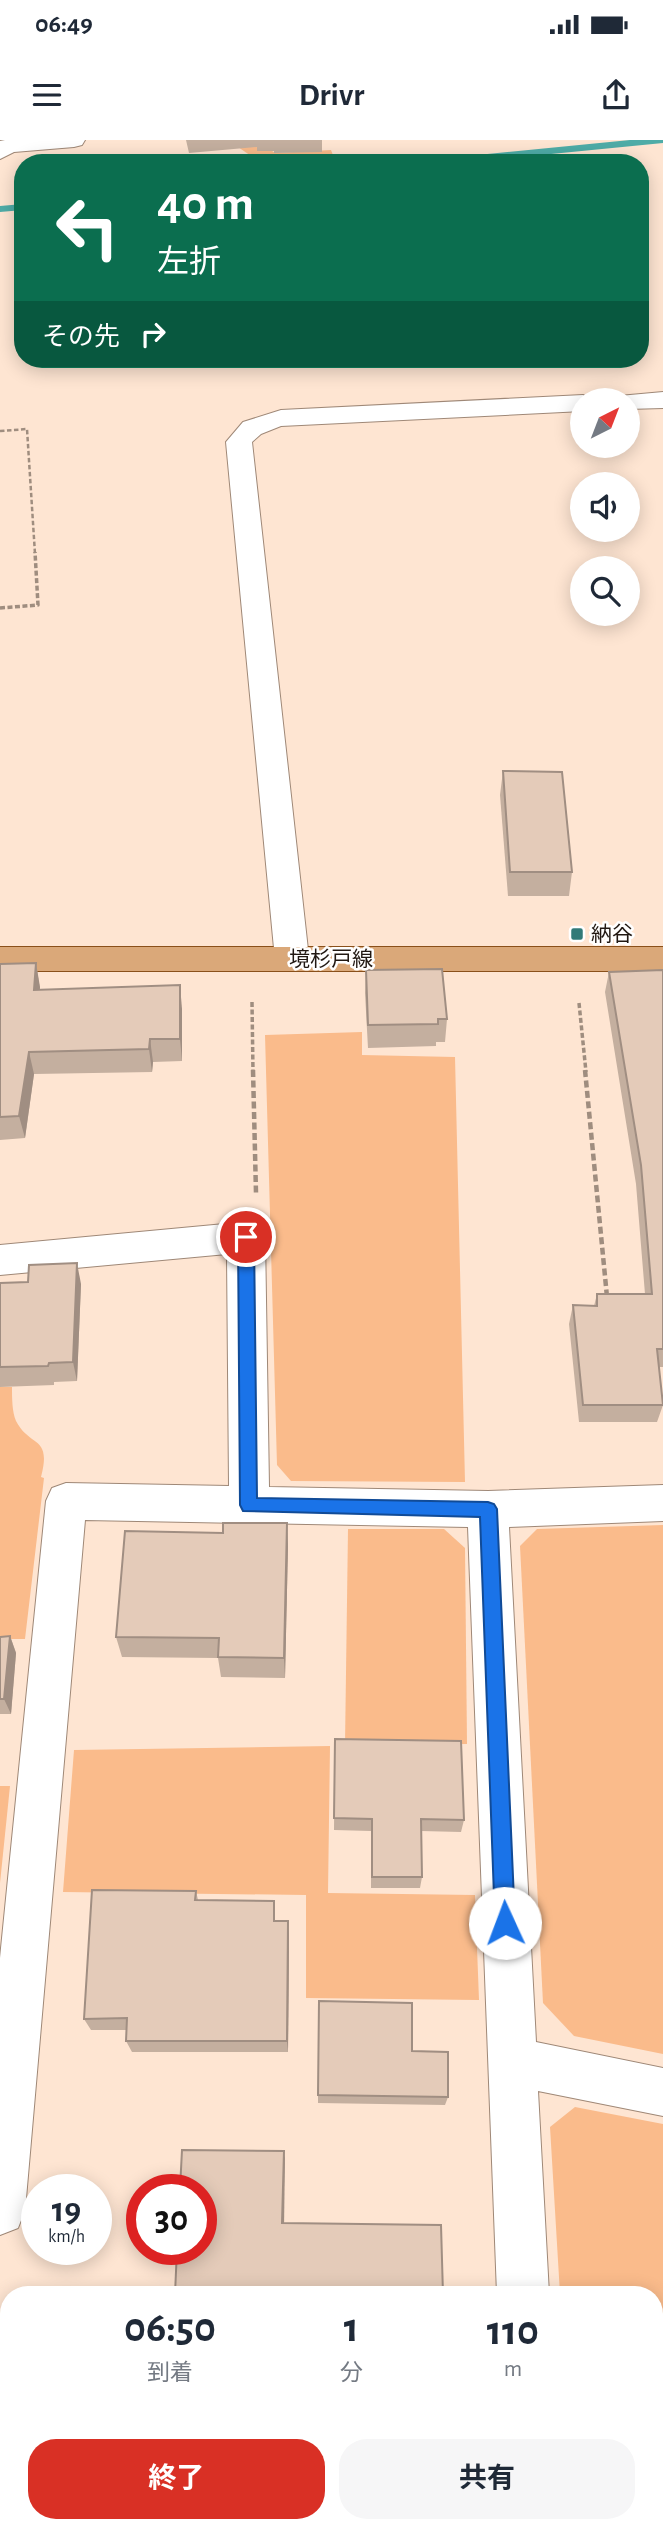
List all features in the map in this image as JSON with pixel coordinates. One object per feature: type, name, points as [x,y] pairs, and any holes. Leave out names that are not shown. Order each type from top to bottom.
[{"type":"main road","name":"境杉戸線","points":[[0,959],[663,959]]},
{"type":"street","points":[[5,146],[74,140]]},
{"type":"street","points":[[640,401],[663,400]]},
{"type":"street","points":[[292,959],[239,442],[244,432],[258,424],[281,418],[570,404]]},
{"type":"street","points":[[0,1260],[246,1237],[248,1505]]},
{"type":"street","points":[[0,2210],[66,1501],[488,1509],[663,1503]]},
{"type":"street","points":[[488,1509],[523,2286]]},
{"type":"street","points":[[511,2061],[663,2092]]},
{"type":"path","points":[[0,431],[27,429],[38,605],[0,608]]},
{"type":"path","points":[[246,1237],[257,1216],[252,959]]},
{"type":"path","points":[[578,995],[607,1299]]},
{"type":"shaded area","points":[[256,140],[275,153],[331,150],[333,154],[248,154],[238,147]]},
{"type":"shaded area","points":[[362,1032],[362,1055],[455,1057],[465,1482],[291,1481],[277,1465],[265,1035]]},
{"type":"shaded area","points":[[0,1387],[12,1387],[16,1421],[27,1435],[38,1443],[44,1454],[41,1477],[44,1478],[25,1639],[0,1639]]},
{"type":"shaded area","points":[[663,1525],[663,2054],[574,2036],[543,2003],[520,1546],[537,1529]]},
{"type":"shaded area","points":[[348,1529],[444,1529],[465,1548],[467,1744],[345,1745]]},
{"type":"shaded area","points":[[330,1746],[328,1893],[475,1895],[479,2000],[306,1998],[306,1895],[63,1892],[74,1750]]},
{"type":"shaded area","points":[[0,1786],[10,1786],[0,1883]]},
{"type":"shaded area","points":[[575,2107],[663,2124],[663,2286],[560,2286],[550,2127]]},
{"type":"building","points":[[503,771],[562,772],[572,872],[510,872]]},
{"type":"building","points":[[36,963],[34,990],[180,985],[180,1039],[150,1039],[149,1049],[29,1052],[19,1116],[0,1117],[0,964]]},
{"type":"building","points":[[442,969],[447,1019],[438,1019],[438,1024],[368,1025],[366,970]]},
{"type":"building","points":[[663,970],[663,1349],[657,1349],[663,1405],[583,1405],[573,1305],[597,1306],[597,1294],[652,1294],[641,1165],[609,972]]},
{"type":"building","points":[[77,1263],[73,1362],[49,1363],[48,1366],[0,1367],[0,1283],[28,1282],[29,1265]]},
{"type":"building","points":[[223,1523],[287,1523],[284,1658],[218,1657],[219,1638],[116,1637],[125,1531],[223,1533]]},
{"type":"building","points":[[10,1636],[4,1699],[0,1699],[0,1637]]},
{"type":"building","points":[[335,1739],[461,1741],[464,1820],[421,1819],[422,1877],[372,1877],[372,1819],[334,1818]]},
{"type":"building","points":[[92,1890],[196,1891],[195,1900],[274,1901],[274,1921],[288,1921],[287,2041],[126,2041],[127,2018],[84,2019]]},
{"type":"building","points":[[319,2001],[412,2003],[412,2051],[448,2052],[448,2097],[318,2095]]},
{"type":"building","points":[[182,2150],[284,2151],[282,2223],[441,2225],[443,2286],[175,2286],[176,2265],[217,2265],[217,2174],[181,2174]]},
{"type":"waterway","points":[[519,154],[661,140]]},
{"type":"waterway","points":[[0,209],[14,208]]},
{"type":"place","name":"納谷","points":[[577,934]]},
{"type":"route","points":[[246,1237],[248,1505],[488,1509],[505,1923]]}]
